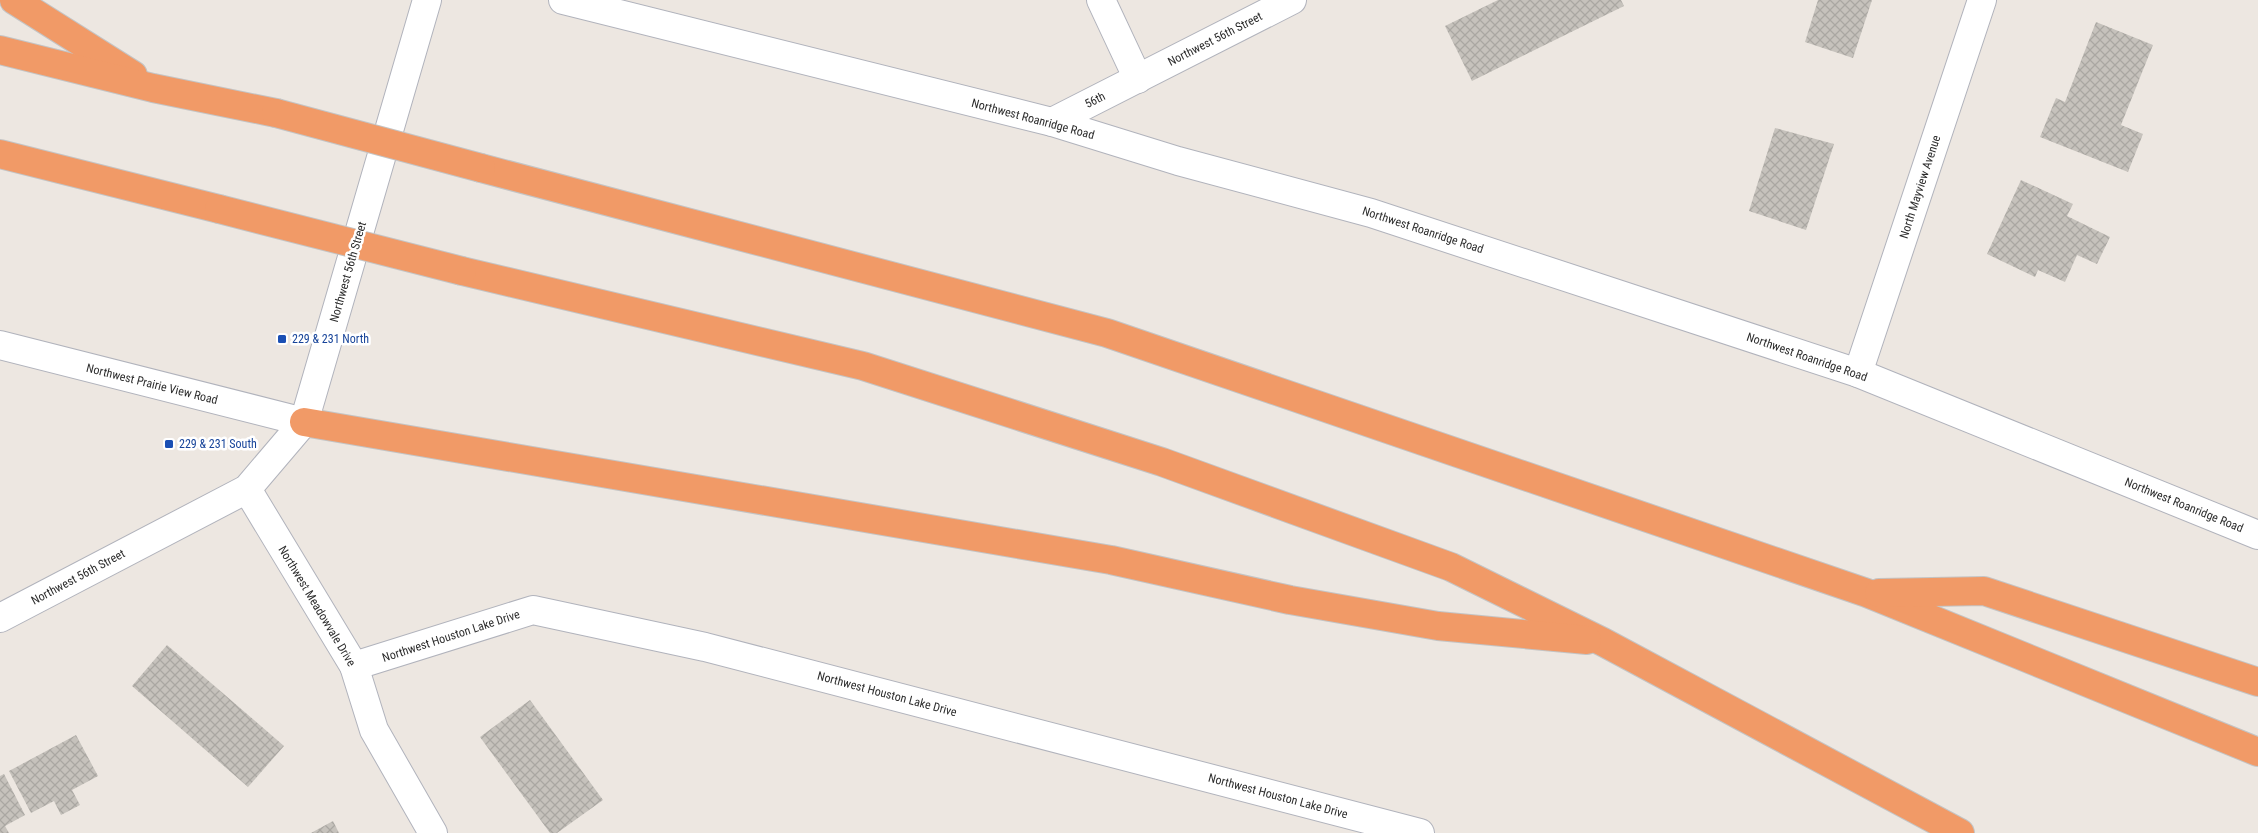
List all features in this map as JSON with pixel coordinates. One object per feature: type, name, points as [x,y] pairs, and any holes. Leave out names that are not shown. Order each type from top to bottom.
[{"type":"highway","points":[[14,0],[153,88]]},
{"type":"highway","points":[[0,50],[153,88],[276,113],[1106,333],[1868,593],[2258,752]]},
{"type":"highway","points":[[0,154],[462,271],[863,366],[1162,462],[1451,567],[1603,642],[1960,833]]},
{"type":"highway","points":[[304,422],[1111,560],[1290,600],[1438,626],[1603,642]]},
{"type":"highway","points":[[1868,593],[1984,591],[2258,682]]},
{"type":"street","name":"Northwest 56th Street","points":[[0,618],[246,489],[304,422],[427,0]]},
{"type":"street","name":"Northwest Roanridge Road","points":[[564,0],[1052,122],[1178,161],[1371,213],[1858,373],[2258,535]]},
{"type":"street","points":[[1101,0],[1138,78]]},
{"type":"street","name":"Northwest 56th Street","points":[[1138,78],[1292,0]]},
{"type":"street","name":"North Mayview Avenue","points":[[1858,373],[1982,0]]},
{"type":"street","name":"56th","points":[[1052,122],[1138,78]]},
{"type":"street","name":"Northwest Prairie View Road","points":[[0,345],[304,422]]},
{"type":"street","name":"Northwest Meadowvale Drive","points":[[246,489],[354,666],[374,730],[433,833]]},
{"type":"street","name":"Northwest Houston Lake Drive","points":[[354,666],[533,610],[706,647],[1420,833]]},
{"type":"building","points":[[1498,0],[1621,0],[1624,6],[1472,81],[1445,26]]},
{"type":"building","points":[[1818,0],[1872,0],[1853,58],[1805,42]]},
{"type":"building","points":[[2096,22],[2153,45],[2121,125],[2143,134],[2128,172],[2040,137],[2056,98],[2065,102]]},
{"type":"building","points":[[1775,128],[1834,144],[1806,230],[1749,211]]},
{"type":"building","points":[[2021,180],[2073,204],[2067,216],[2110,237],[2097,264],[2077,255],[2065,282],[2038,270],[2035,277],[1987,254]]},
{"type":"building","points":[[167,645],[284,746],[248,787],[132,686]]},
{"type":"building","points":[[530,700],[603,800],[557,833],[550,833],[480,737]]},
{"type":"building","points":[[76,735],[98,776],[72,790],[80,805],[61,815],[54,801],[31,813],[9,771]]},
{"type":"building","points":[[4,774],[25,815],[5,826],[9,833],[0,833],[0,776]]},
{"type":"building","points":[[333,821],[339,833],[311,833]]},
{"type":"place","name":"229 & 231 North","points":[[282,339]]},
{"type":"place","name":"229 & 231 South","points":[[169,444]]}]
